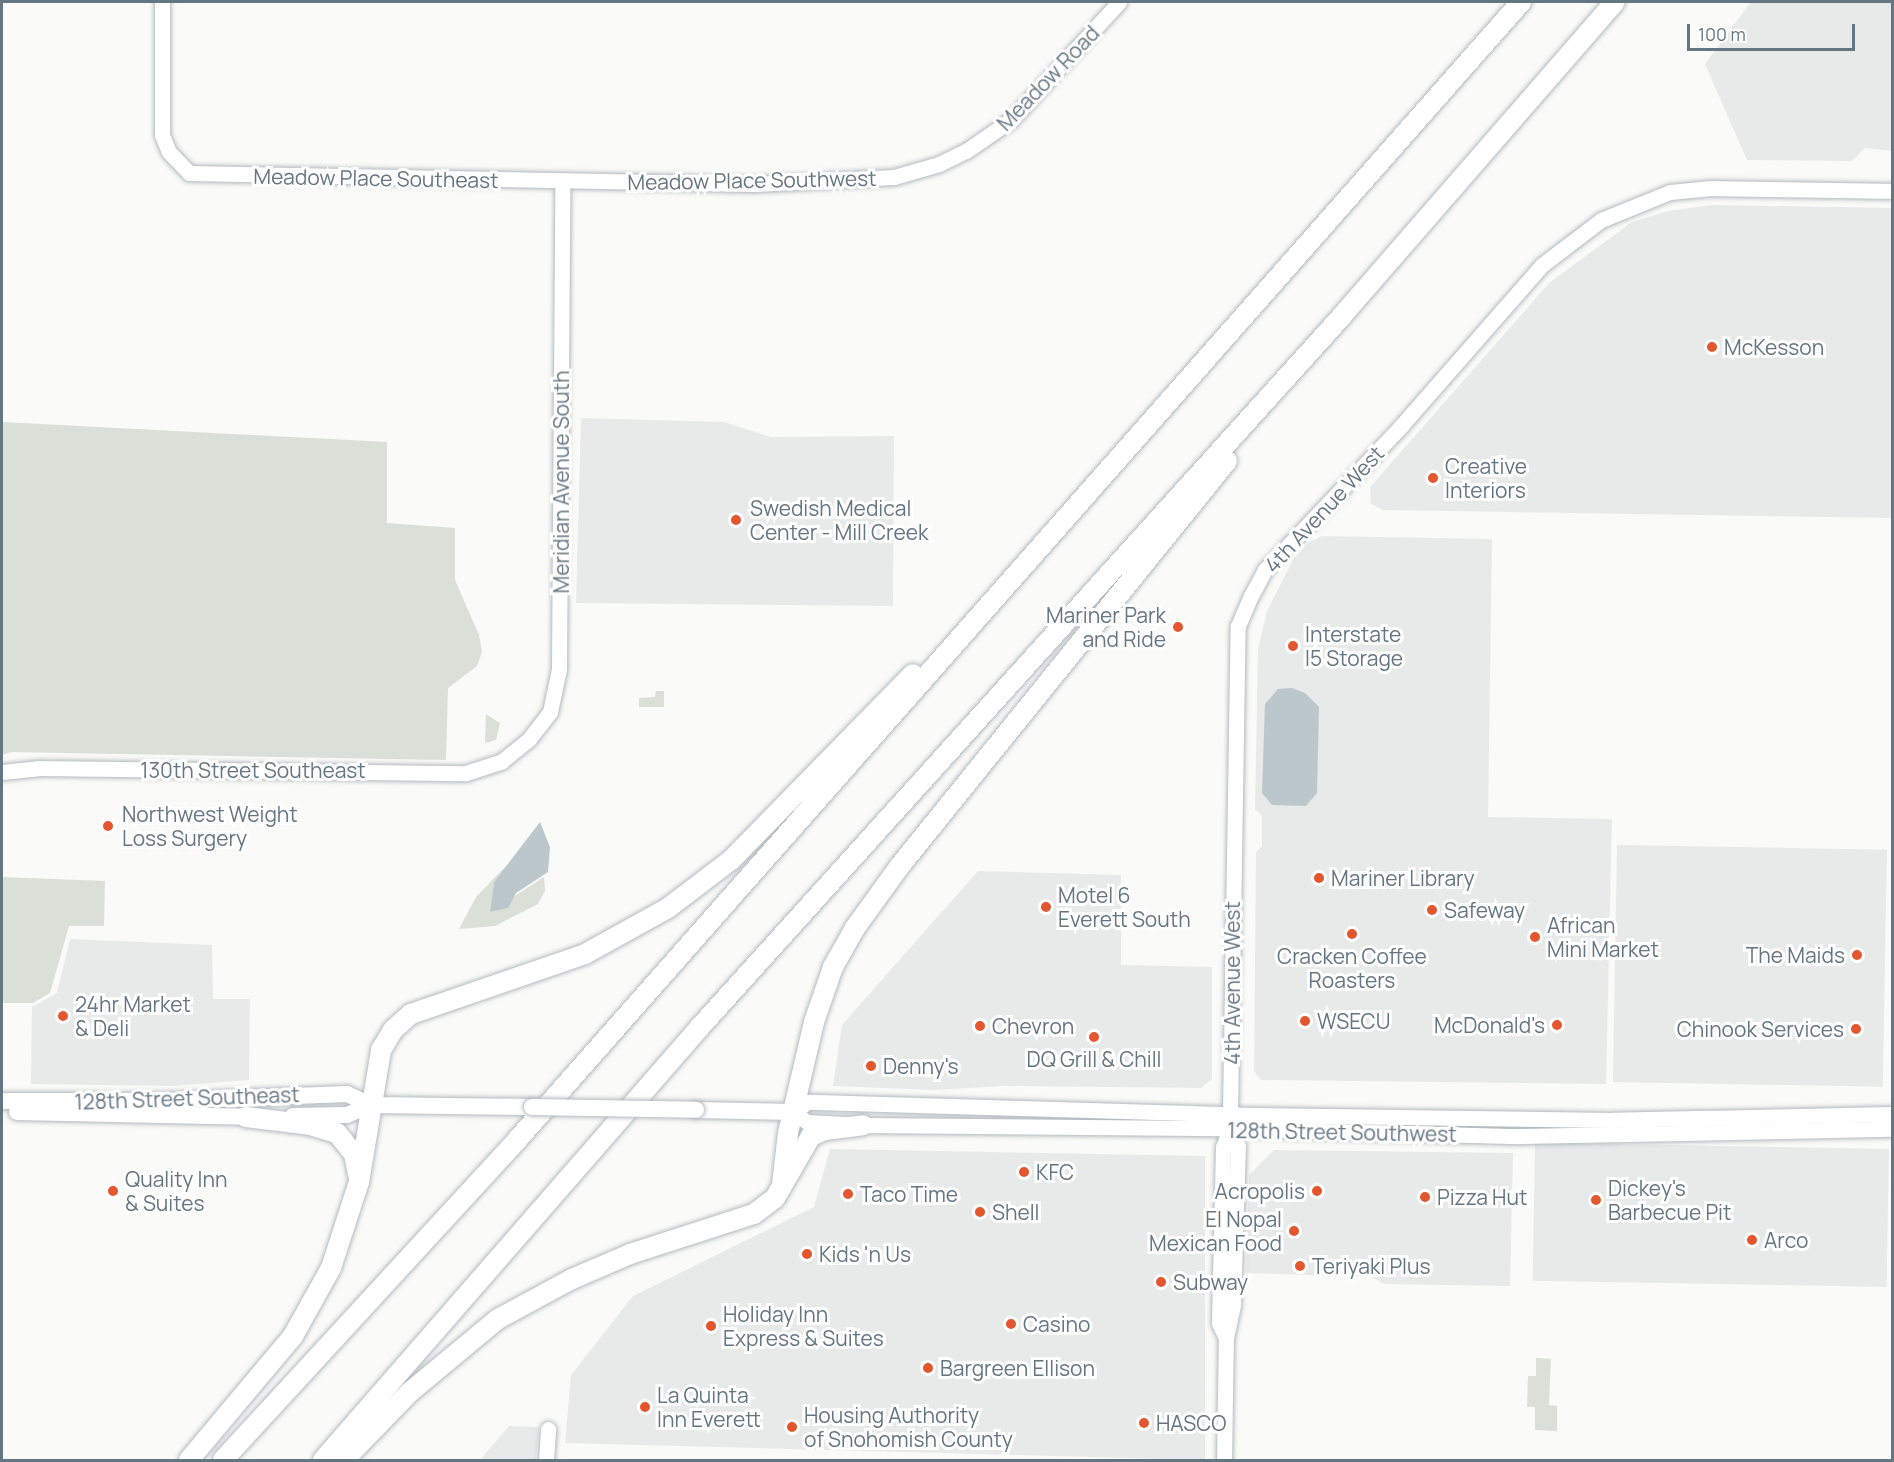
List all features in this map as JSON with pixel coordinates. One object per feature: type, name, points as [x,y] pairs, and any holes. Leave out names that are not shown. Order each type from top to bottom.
[{"type":"highway","points":[[223,1461],[518,1139],[1521,2]]},
{"type":"highway","points":[[323,1461],[699,1027],[1341,317],[1615,2]]},
{"type":"highway","points":[[782,1185],[794,1112],[819,1004],[855,928],[899,867],[1341,317]]},
{"type":"highway","points":[[189,1461],[278,1356],[308,1312],[338,1252],[359,1182],[381,1050],[393,1030],[411,1014],[585,954],[684,898],[731,860],[878,708],[1004,587]]},
{"type":"highway","points":[[246,1117],[310,1125],[337,1133],[354,1154],[359,1182]]},
{"type":"highway","points":[[344,1461],[410,1392],[506,1315],[572,1279],[630,1254],[754,1214],[775,1198],[811,1136],[825,1130],[863,1125]]},
{"type":"main road","name":"128th Street Southeast","points":[[2,1101],[162,1101],[347,1094],[371,1105]]},
{"type":"main road","points":[[79,1114],[95,1108],[145,1109],[162,1101]]},
{"type":"main road","name":"128th Street Southeast","points":[[2,1111],[246,1117],[347,1115],[371,1105],[696,1110]]},
{"type":"main road","name":"128th Street Southwest","points":[[696,1110],[794,1112]]},
{"type":"street","name":"Meadow Place Southeast","points":[[162,2],[162,135],[169,152],[189,173],[562,182]]},
{"type":"street","name":"Meadow Road","points":[[939,164],[990,137],[1011,120],[1119,2]]},
{"type":"street","name":"Meadow Place Southwest","points":[[562,182],[818,183],[894,177],[939,164]]},
{"type":"street","name":"Meridian Avenue South","points":[[502,761],[530,739],[550,712],[559,669],[562,182]]},
{"type":"street","name":"4th Avenue West","points":[[1224,1461],[1226,1338],[1233,1304],[1238,1146],[1230,1122],[1238,626],[1251,596],[1265,570],[1401,426],[1542,265],[1601,220],[1670,192],[1712,188],[1893,191]]},
{"type":"street","name":"130th Street Southeast","points":[[2,772],[58,768],[466,773],[502,761]]},
{"type":"street","name":"128th Street Southwest","points":[[1893,1113],[1709,1116],[1680,1120],[1230,1122],[863,1125],[807,1122],[794,1112],[807,1102],[1230,1122],[1546,1136],[1893,1129]]},
{"type":"street","points":[[546,1461],[548,1428]]},
{"type":"shaded area","points":[[1751,2],[1892,2],[1892,151],[1865,148],[1852,161],[1747,160],[1705,64]]},
{"type":"shaded area","points":[[1711,205],[1892,208],[1892,518],[1383,510],[1371,504],[1370,487],[1549,283],[1632,222],[1668,211]]},
{"type":"shaded area","name":"Swedish Medical Center - Mill Creek","points":[[581,418],[724,422],[771,437],[894,436],[893,606],[576,603]]},
{"type":"shaded area","points":[[2,422],[387,442],[387,523],[455,528],[455,580],[479,635],[482,652],[477,666],[448,688],[446,760],[11,752],[2,755]]},
{"type":"shaded area","points":[[1322,536],[1492,539],[1488,817],[1612,819],[1606,1084],[1261,1080],[1254,1071],[1256,852],[1262,846],[1262,816],[1255,809],[1258,649],[1267,611],[1293,560],[1308,543]]},
{"type":"shaded area","points":[[1292,688],[1305,693],[1319,707],[1317,793],[1306,806],[1272,805],[1262,793],[1265,704],[1278,689]]},
{"type":"shaded area","points":[[656,691],[664,691],[664,707],[639,707],[639,698],[655,697]]},
{"type":"shaded area","points":[[486,714],[500,723],[496,740],[485,743]]},
{"type":"shaded area","points":[[540,822],[550,847],[548,872],[516,893],[508,908],[490,912],[494,882]]},
{"type":"shaded area","points":[[1617,845],[1887,850],[1883,1087],[1613,1082]]},
{"type":"shaded area","points":[[513,859],[494,882],[490,912],[544,877],[545,891],[538,904],[495,926],[459,929],[476,897]]},
{"type":"shaded area","points":[[978,871],[1121,875],[1121,965],[1212,967],[1212,1079],[1201,1088],[1004,1086],[934,1090],[833,1086],[842,1025]]},
{"type":"shaded area","points":[[2,877],[105,881],[104,926],[69,926],[50,993],[33,1003],[2,1003]]},
{"type":"shaded area","points":[[70,939],[212,945],[213,999],[250,999],[249,1080],[173,1086],[31,1084],[32,1007],[57,993]]},
{"type":"shaded area","points":[[1535,1143],[1889,1149],[1887,1287],[1533,1281]]},
{"type":"shaded area","points":[[830,1149],[1205,1156],[1205,1460],[565,1443],[571,1375],[633,1296],[814,1207]]},
{"type":"shaded area","points":[[1274,1150],[1513,1153],[1510,1286],[1385,1284],[1371,1277],[1246,1273],[1249,1175]]},
{"type":"shaded area","points":[[1536,1358],[1551,1359],[1549,1405],[1557,1406],[1557,1431],[1535,1430],[1535,1407],[1527,1407],[1528,1376],[1536,1376]]},
{"type":"shaded area","points":[[509,1426],[539,1427],[536,1460],[480,1460]]},
{"type":"place","name":"McKesson","points":[[1712,347]]},
{"type":"place","name":"Creative Interiors","points":[[1433,478]]},
{"type":"place","name":"Swedish Medical Center - Mill Creek","points":[[736,520]]},
{"type":"place","name":"Mariner Park and Ride","points":[[1178,627]]},
{"type":"place","name":"Interstate I5 Storage","points":[[1293,646]]},
{"type":"place","name":"Northwest Weight Loss Surgery","points":[[108,826]]},
{"type":"place","name":"Mariner Library","points":[[1319,878]]},
{"type":"place","name":"Motel 6 Everett South","points":[[1046,907]]},
{"type":"place","name":"Safeway","points":[[1432,910]]},
{"type":"place","name":"Cracken Coffee Roasters","points":[[1352,934]]},
{"type":"place","name":"African Mini Market","points":[[1535,937]]},
{"type":"place","name":"The Maids","points":[[1857,955]]},
{"type":"place","name":"24hr Market & Deli","points":[[63,1016]]},
{"type":"place","name":"WSECU","points":[[1305,1021]]},
{"type":"place","name":"McDonald's","points":[[1557,1025]]},
{"type":"place","name":"Chevron","points":[[980,1026]]},
{"type":"place","name":"Chinook Services","points":[[1856,1029]]},
{"type":"place","name":"DQ Grill & Chill","points":[[1094,1037]]},
{"type":"place","name":"Denny's","points":[[871,1066]]},
{"type":"place","name":"KFC","points":[[1024,1172]]},
{"type":"place","name":"Quality Inn & Suites","points":[[113,1191]]},
{"type":"place","name":"Acropolis","points":[[1317,1191]]},
{"type":"place","name":"Taco Time","points":[[848,1194]]},
{"type":"place","name":"Pizza Hut","points":[[1425,1197]]},
{"type":"place","name":"Dickey's Barbecue Pit","points":[[1596,1200]]},
{"type":"place","name":"Shell","points":[[980,1212]]},
{"type":"place","name":"El Nopal Mexican Food","points":[[1294,1231]]},
{"type":"place","name":"Arco","points":[[1752,1240]]},
{"type":"place","name":"Kids 'n Us","points":[[807,1254]]},
{"type":"place","name":"Teriyaki Plus","points":[[1300,1266]]},
{"type":"place","name":"Subway","points":[[1161,1282]]},
{"type":"place","name":"Casino","points":[[1011,1324]]},
{"type":"place","name":"Holiday Inn Express & Suites","points":[[711,1326]]},
{"type":"place","name":"Bargreen Ellison","points":[[928,1368]]},
{"type":"place","name":"La Quinta Inn Everett","points":[[645,1407]]},
{"type":"place","name":"HASCO","points":[[1144,1423]]},
{"type":"place","name":"Housing Authority of Snohomish County","points":[[792,1427]]}]
